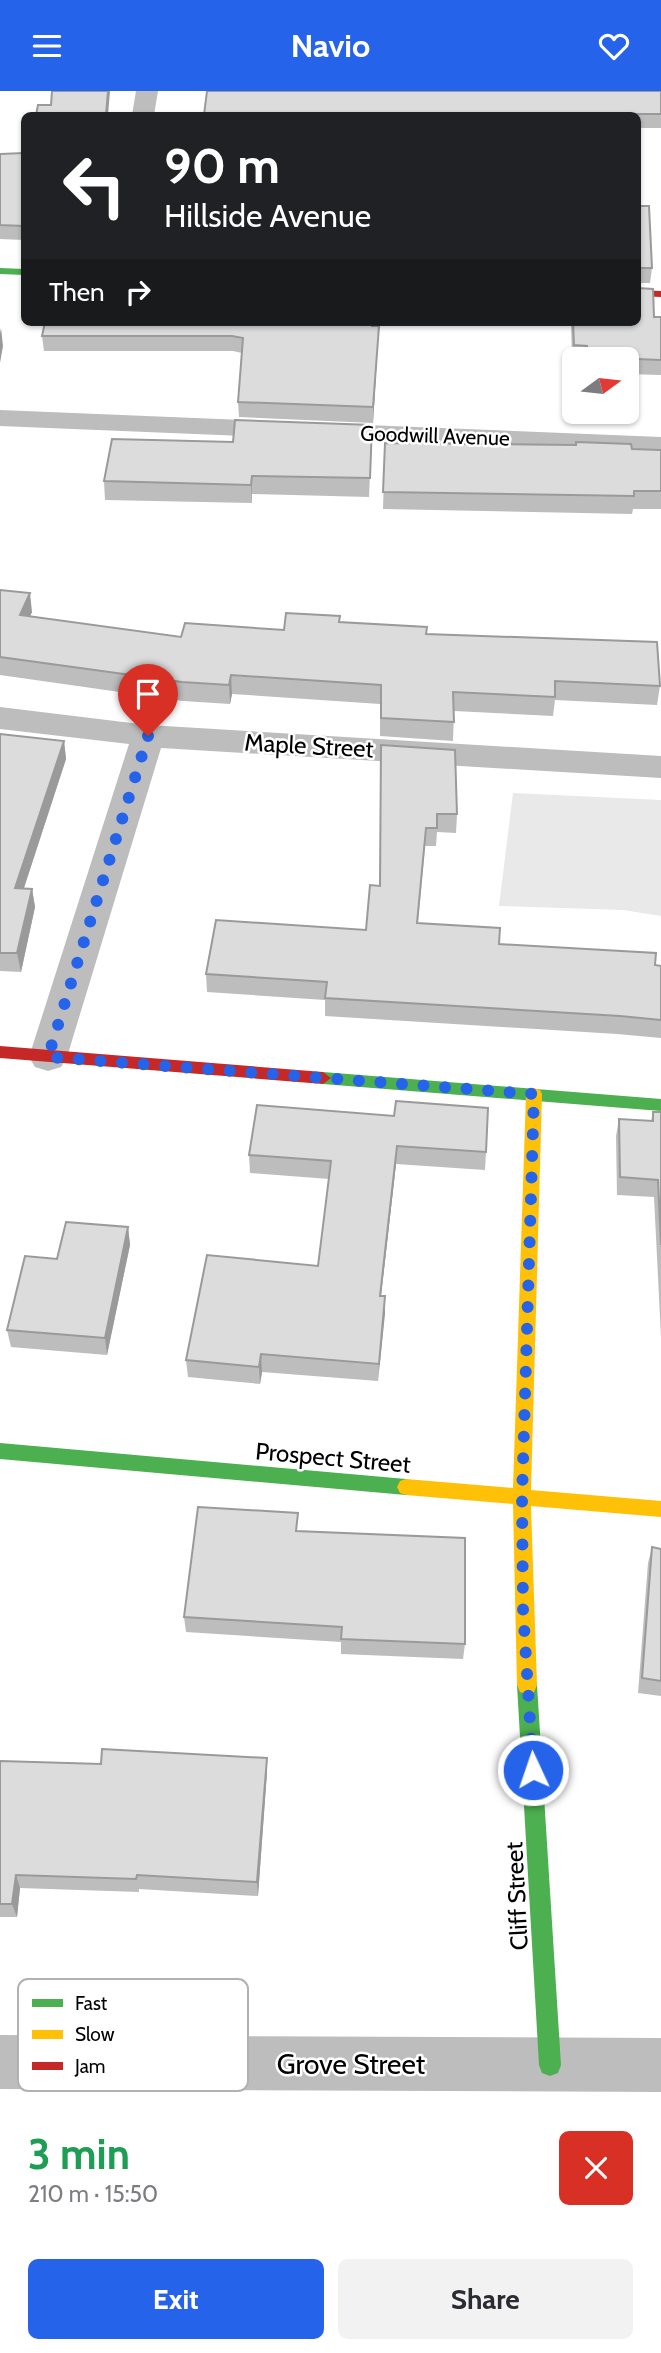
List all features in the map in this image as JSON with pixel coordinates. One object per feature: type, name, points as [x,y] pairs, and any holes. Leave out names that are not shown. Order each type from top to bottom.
[{"type":"street","points":[[144,112],[147,91]]},
{"type":"street","points":[[0,271],[21,272]]},
{"type":"street","points":[[641,293],[661,294]]},
{"type":"street","name":"Goodwill Avenue","points":[[0,418],[661,445]]},
{"type":"street","name":"Maple Street","points":[[0,718],[148,736],[661,767]]},
{"type":"street","points":[[48,1057],[148,736]]},
{"type":"street","points":[[0,1052],[661,1105]]},
{"type":"street","name":"Cliff Street","points":[[534,1094],[522,1497],[523,1609],[550,2065]]},
{"type":"street","name":"Prospect Street","points":[[0,1451],[661,1509]]},
{"type":"street","name":"Grove Street","points":[[0,2062],[18,2062]]},
{"type":"street","name":"Grove Street","points":[[248,2063],[661,2065]]},
{"type":"shaded area","points":[[513,793],[661,800],[661,916],[623,910],[499,906]]},
{"type":"building","points":[[52,91],[108,91],[106,112],[37,112],[38,105],[51,105]]},
{"type":"building","points":[[207,91],[661,91],[661,114],[204,112]]},
{"type":"building","points":[[21,153],[21,226],[0,225],[0,154]]},
{"type":"building","points":[[641,206],[649,206],[652,268],[641,268]]},
{"type":"building","points":[[641,288],[653,289],[654,317],[661,317],[661,360],[639,359],[639,347],[574,345],[573,326],[641,326]]},
{"type":"building","points":[[44,326],[379,326],[373,407],[238,402],[243,338],[42,336]]},
{"type":"building","points":[[235,420],[372,425],[370,478],[252,476],[251,485],[104,481],[112,439],[233,442]]},
{"type":"building","points":[[576,442],[631,444],[632,449],[661,450],[661,491],[634,491],[634,496],[383,492],[385,443],[576,445]]},
{"type":"building","points":[[0,590],[30,593],[20,615],[181,637],[185,623],[284,630],[286,613],[340,616],[339,622],[427,627],[426,634],[657,642],[660,686],[555,681],[555,697],[453,692],[454,722],[381,718],[381,685],[231,675],[229,685],[182,682],[0,657]]},
{"type":"building","points":[[0,734],[64,741],[15,888],[32,889],[17,953],[0,953]]},
{"type":"building","points":[[381,745],[455,750],[457,814],[437,814],[437,828],[426,828],[417,923],[500,928],[499,944],[656,953],[655,965],[661,966],[661,1020],[325,998],[327,982],[206,974],[216,920],[366,930],[370,885],[380,886]]},
{"type":"building","points":[[396,1101],[488,1108],[486,1152],[397,1146],[380,1296],[385,1296],[379,1364],[261,1354],[259,1367],[186,1360],[207,1255],[318,1266],[331,1161],[249,1155],[257,1105],[394,1116]]},
{"type":"building","points":[[653,1112],[661,1112],[661,1245],[658,1180],[620,1177],[619,1119],[653,1121]]},
{"type":"building","points":[[66,1222],[128,1227],[105,1338],[7,1330],[25,1256],[57,1259]]},
{"type":"building","points":[[198,1507],[298,1513],[296,1531],[465,1538],[465,1644],[341,1639],[342,1627],[184,1617]]},
{"type":"building","points":[[652,1547],[661,1549],[661,1681],[642,1678]]},
{"type":"building","points":[[102,1749],[267,1758],[257,1882],[137,1875],[136,1879],[16,1875],[12,1904],[0,1904],[0,1761],[101,1764]]},
{"type":"traffic: fast","points":[[0,271],[21,272]]},
{"type":"traffic: fast","points":[[323,1078],[661,1105]]},
{"type":"traffic: fast","points":[[0,1451],[406,1487]]},
{"type":"traffic: fast","points":[[527,1685],[550,2065]]},
{"type":"traffic: slow","points":[[527,1685],[522,1497],[534,1094]]},
{"type":"traffic: slow","points":[[406,1487],[661,1509]]},
{"type":"traffic: jam","points":[[641,293],[661,294]]},
{"type":"traffic: jam","points":[[0,1052],[323,1078]]},
{"type":"route","points":[[148,736],[48,1057],[534,1094],[522,1497],[523,1609],[533,1770]]}]
